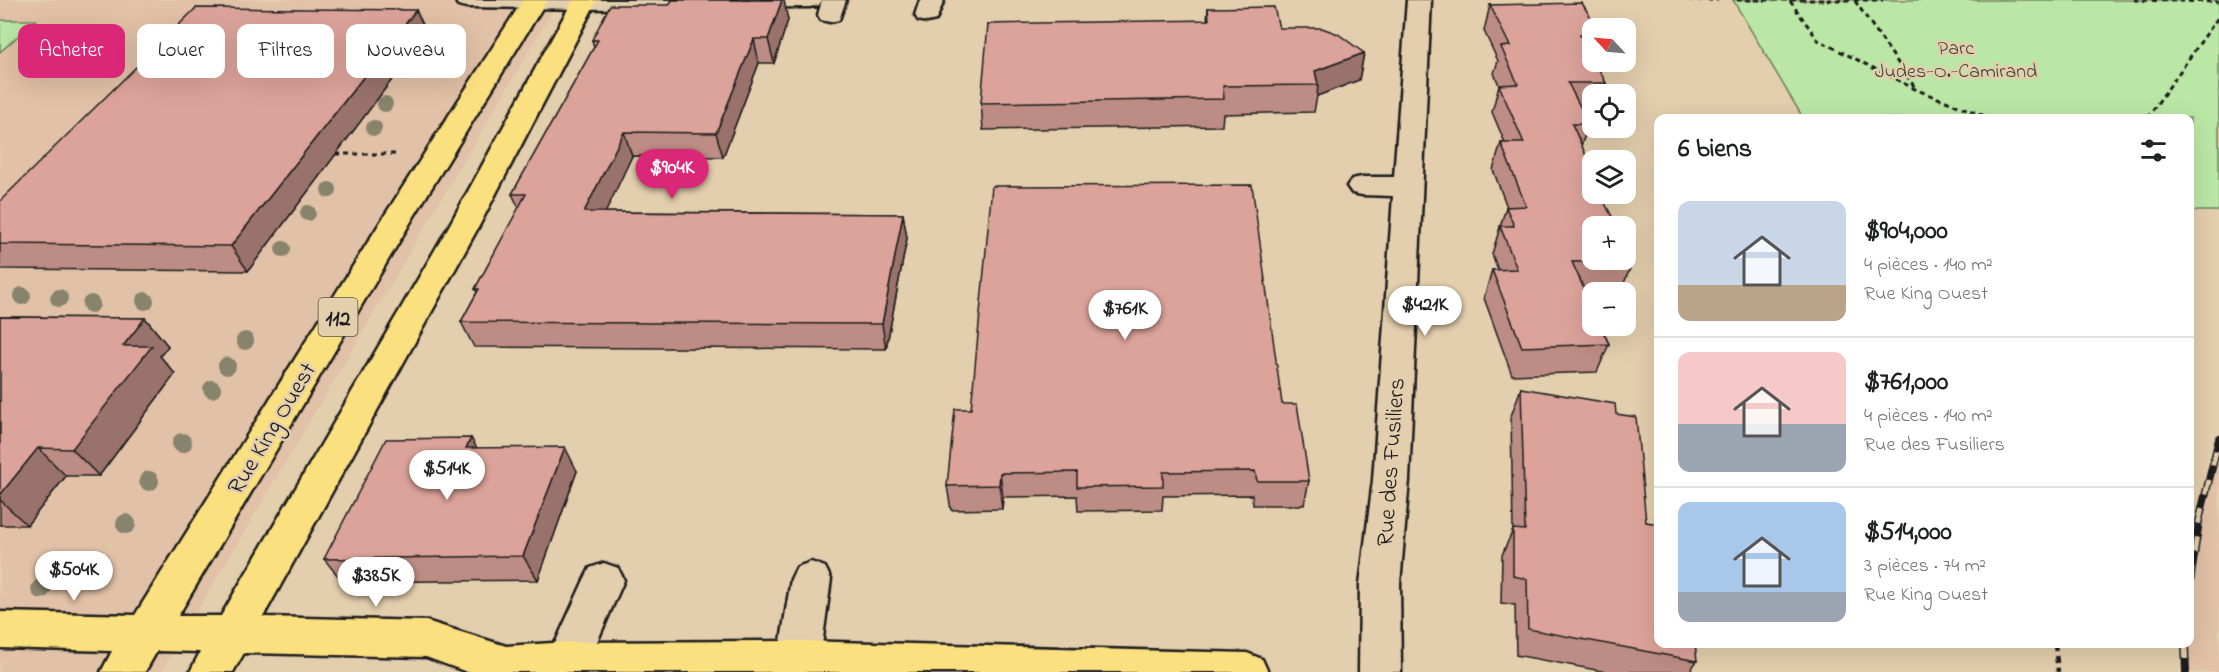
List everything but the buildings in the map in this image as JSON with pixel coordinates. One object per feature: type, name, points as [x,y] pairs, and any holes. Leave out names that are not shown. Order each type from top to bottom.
[{"type":"main road","name":"Rue King Ouest","points":[[122,672],[534,1]]},
{"type":"main road","points":[[211,672],[464,226],[584,1]]},
{"type":"main road","points":[[0,630],[426,639],[499,670],[568,661],[799,660],[1247,672]]},
{"type":"street","points":[[466,0],[810,0]]},
{"type":"street","name":"Rue des Fusiliers","points":[[1380,672],[1380,584],[1391,480],[1419,0]]},
{"type":"street","points":[[1362,186],[1408,187]]},
{"type":"street","points":[[799,660],[811,579]]},
{"type":"street","points":[[568,661],[604,580]]},
{"type":"path","points":[[1689,0],[1718,0]]},
{"type":"path","points":[[1737,0],[1884,0]]},
{"type":"path","points":[[2134,0],[2219,2]]},
{"type":"path","points":[[1790,1],[1818,40],[1917,90],[1980,114]]},
{"type":"path","points":[[1856,1],[1917,90]]},
{"type":"path","points":[[2150,114],[2219,16]]},
{"type":"path","points":[[336,154],[439,153]]},
{"type":"path","points":[[2055,648],[2058,672]]},
{"type":"shaded area","points":[[0,0],[559,0],[161,672],[0,672]]},
{"type":"shaded area","points":[[2219,439],[2219,672],[2186,672],[2185,648],[2194,648],[2194,555],[2199,521]]},
{"type":"green space","name":"Parc Judes-O.-Camirand","points":[[1733,0],[2219,0],[2219,211],[2194,211],[2194,114],[1801,114]]},
{"type":"green space","points":[[0,20],[36,20],[32,24],[18,24],[18,36],[0,52]]},
{"type":"railway","points":[[2194,555],[2199,521],[2219,439]]},
{"type":"railway","points":[[2185,648],[2186,672]]}]
